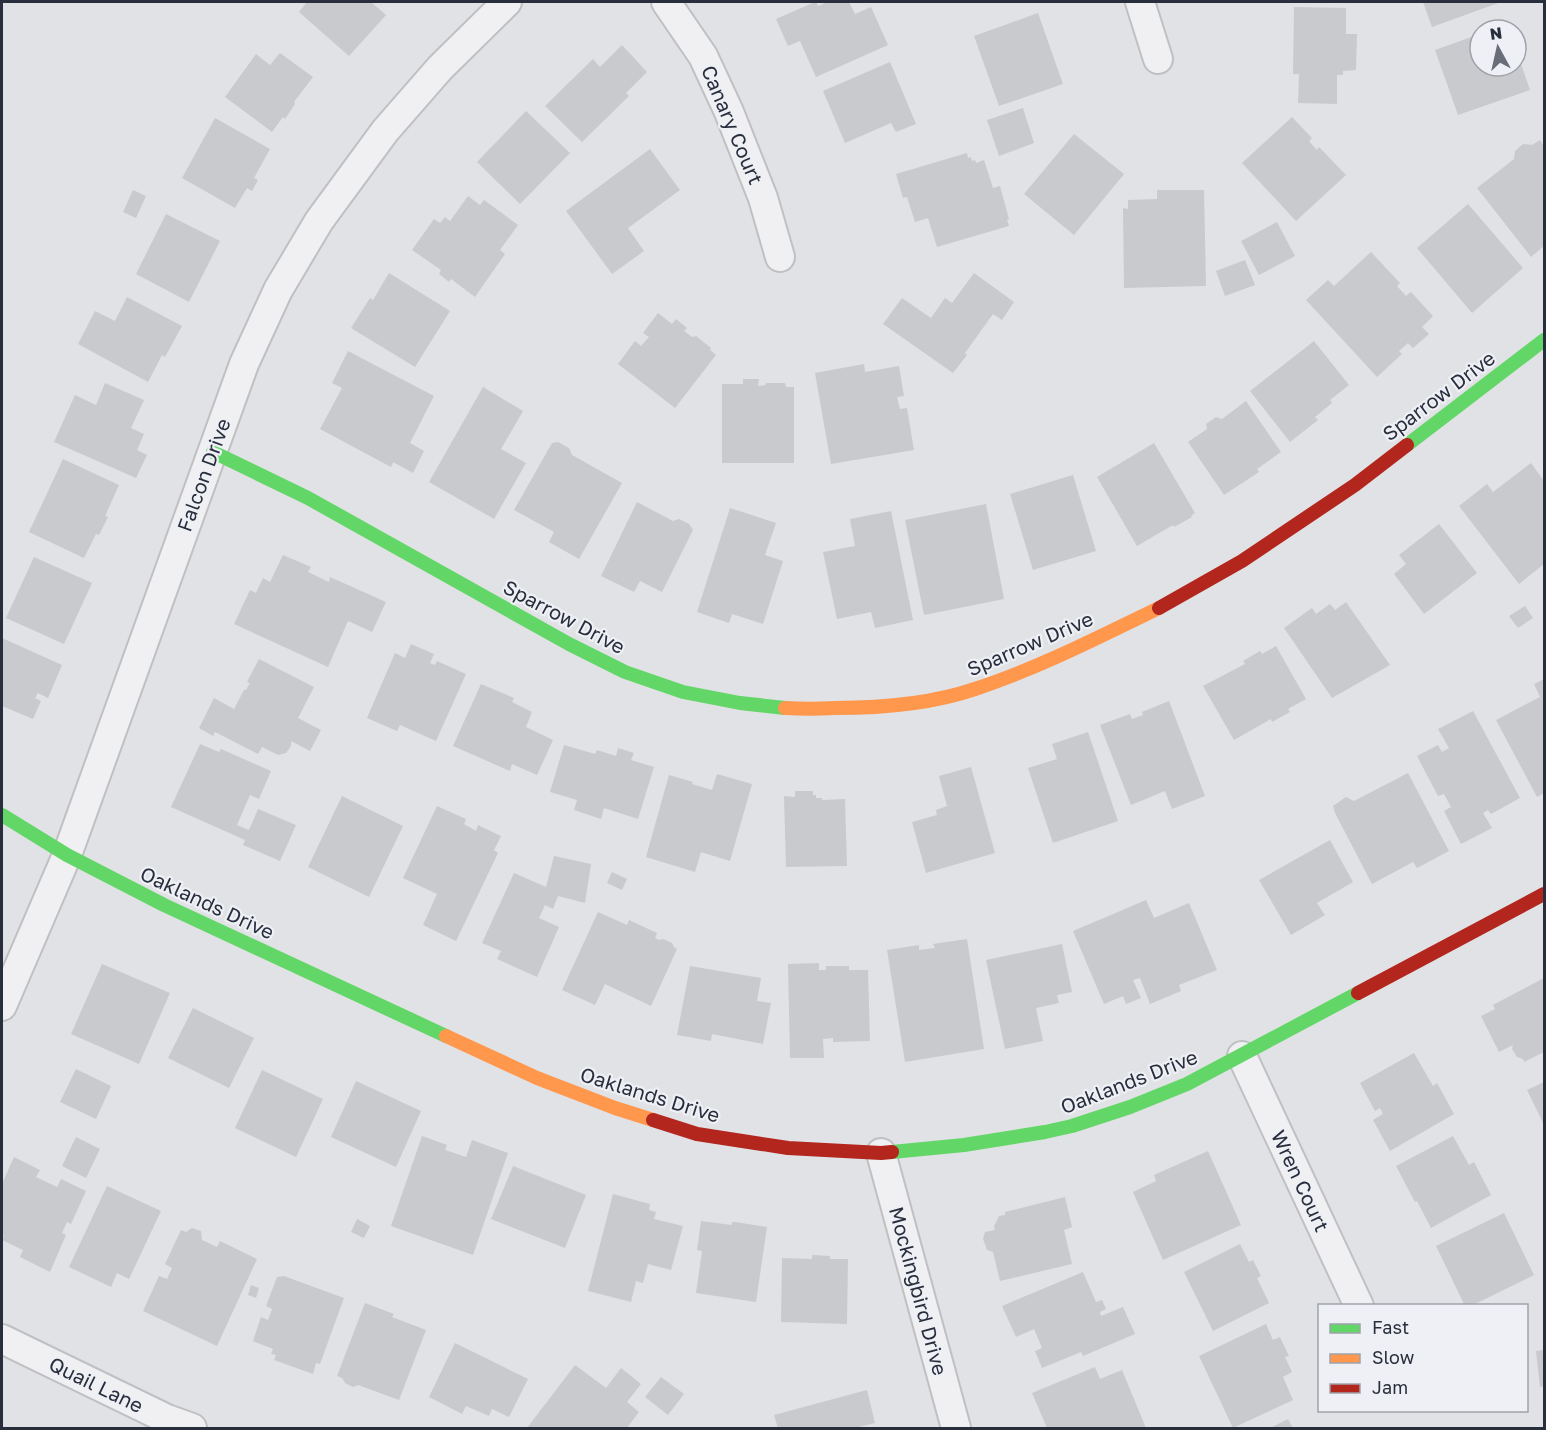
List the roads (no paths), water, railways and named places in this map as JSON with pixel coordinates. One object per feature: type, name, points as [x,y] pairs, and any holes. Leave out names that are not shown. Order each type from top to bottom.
[{"type":"street","name":"Falcon Drive","points":[[2,1006],[67,855],[244,364],[278,290],[319,221],[385,131],[440,68],[507,2]]},
{"type":"street","name":"Canary Court","points":[[666,2],[703,57],[729,112],[763,198],[780,257]]},
{"type":"street","points":[[1140,2],[1158,58]]},
{"type":"street","name":"Sparrow Drive","points":[[213,452],[308,498],[569,644],[625,672],[683,692],[740,703],[799,709],[858,708],[916,703],[973,690],[1028,670],[1164,606],[1242,561],[1355,484],[1545,340]]},
{"type":"street","name":"Oaklands Drive","points":[[2,815],[67,855],[164,905],[537,1078],[615,1108],[697,1134],[788,1148],[881,1153],[964,1145],[1045,1132],[1072,1126],[1130,1107],[1187,1084],[1242,1056],[1545,894]]},
{"type":"street","name":"Wren Court","points":[[1242,1056],[1359,1304]]},
{"type":"street","name":"Mockingbird Drive","points":[[881,1153],[956,1428]]},
{"type":"street","name":"Quail Lane","points":[[2,1339],[167,1419],[192,1428]]}]
